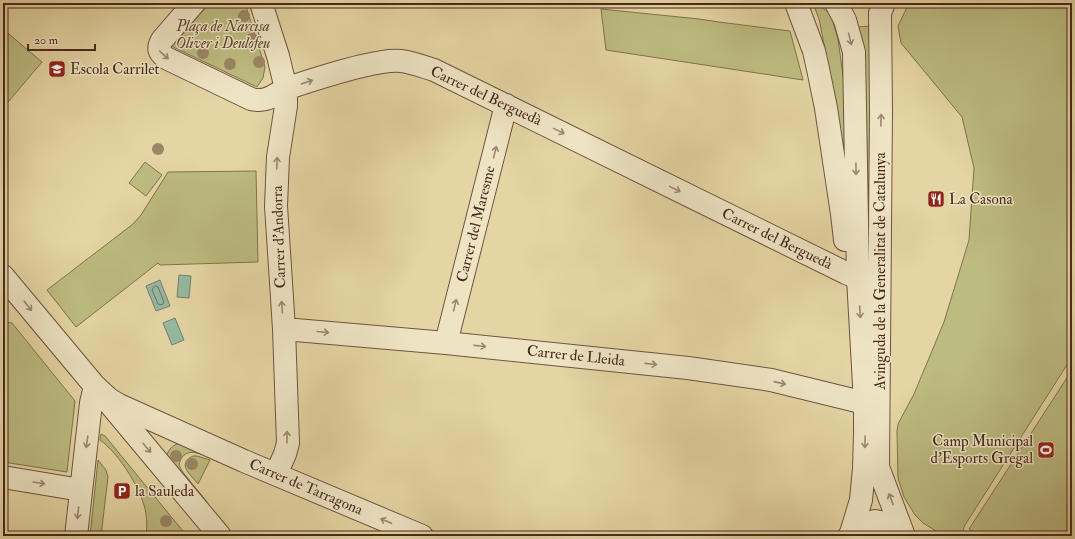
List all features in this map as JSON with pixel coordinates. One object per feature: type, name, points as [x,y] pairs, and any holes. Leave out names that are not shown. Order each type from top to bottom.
[{"type":"street","name":"Carrer del Berguedà","points":[[194,3],[162,40],[159,45],[159,50],[166,58],[251,99],[259,101],[274,96],[286,89],[339,71],[379,62],[402,61],[434,70],[852,276]]},
{"type":"street","name":"Carrer d'Andorra","points":[[261,3],[278,56],[286,89],[286,106],[278,156],[276,206],[284,329],[288,442],[285,454],[276,474]]},
{"type":"street","points":[[796,3],[814,51],[826,108],[852,276]]},
{"type":"street","name":"Avinguda de la Generalitat de Catalunya","points":[[836,3],[845,20],[854,52],[852,276],[864,403],[864,469],[861,500],[850,534]]},
{"type":"street","name":"Avinguda de la Generalitat de Catalunya","points":[[884,3],[880,14],[881,112],[878,467],[904,536]]},
{"type":"street","name":"Carrer del Maresme","points":[[446,343],[506,105]]},
{"type":"street","points":[[3,276],[73,361],[93,395],[133,431],[220,536]]},
{"type":"street","name":"Carrer de Lleida","points":[[284,329],[446,343],[688,368],[771,380],[864,403]]},
{"type":"street","points":[[76,536],[93,395]]},
{"type":"street","name":"Carrer de Tarragona","points":[[93,395],[109,399],[189,437],[422,536]]},
{"type":"street","name":"Carrer de Tarragona","points":[[133,431],[136,422],[152,424],[189,437]]},
{"type":"street","points":[[3,477],[81,490]]},
{"type":"street","points":[[850,534],[854,529],[861,525],[875,521],[890,524],[904,536]]},
{"type":"green space","name":"Plaça de Narcisa Oliver i Deulofeu","points":[[210,3],[245,3],[265,67],[263,78],[257,87],[172,46]]},
{"type":"green space","points":[[813,3],[817,3],[829,13],[838,39],[845,90],[848,158],[844,164],[829,69],[819,19]]},
{"type":"green space","points":[[909,3],[1072,3],[1072,357],[965,525],[962,536],[944,536],[923,523],[915,515],[904,497],[898,478],[898,424],[914,394],[944,322],[969,240],[974,168],[962,117],[901,43],[898,26]]},
{"type":"green space","points":[[601,9],[699,19],[790,31],[803,80],[606,50]]},
{"type":"green space","points":[[871,26],[876,153],[867,295],[856,27]]},
{"type":"green space","points":[[3,29],[42,62],[3,108]]},
{"type":"green space","points":[[145,162],[162,175],[146,196],[129,183]]},
{"type":"green space","points":[[256,171],[258,262],[160,265],[158,263],[76,327],[47,290],[133,224],[141,215],[168,172]]},
{"type":"green space","points":[[3,322],[12,323],[75,401],[67,472],[3,462]]},
{"type":"green space","name":"Camp Municipal d'Esports Gregal","points":[[1072,370],[1072,536],[979,536],[969,529]]},
{"type":"green space","points":[[101,434],[105,436],[187,536],[146,536],[146,514],[140,495],[122,463],[100,440]]},
{"type":"green space","points":[[177,444],[184,445],[204,455],[192,452],[185,454],[180,460],[179,465],[182,471],[207,502],[203,506],[166,458],[173,446]]},
{"type":"green space","points":[[193,456],[210,460],[198,484],[186,470],[185,466],[188,459]]},
{"type":"green space","points":[[98,460],[106,470],[108,477],[101,536],[90,536]]},
{"type":"water","points":[[179,275],[191,276],[189,298],[177,297]]},
{"type":"water","points":[[160,280],[170,306],[156,311],[146,286]]},
{"type":"water","points":[[175,318],[184,340],[172,345],[163,323]]},
{"type":"place","name":"Escola Carrilet","points":[[57,69]]},
{"type":"place","name":"La Casona","points":[[936,199]]},
{"type":"place","name":"Camp Municipal d'Esports Gregal","points":[[1046,450]]},
{"type":"place","name":"la Sauleda","points":[[122,491]]}]
